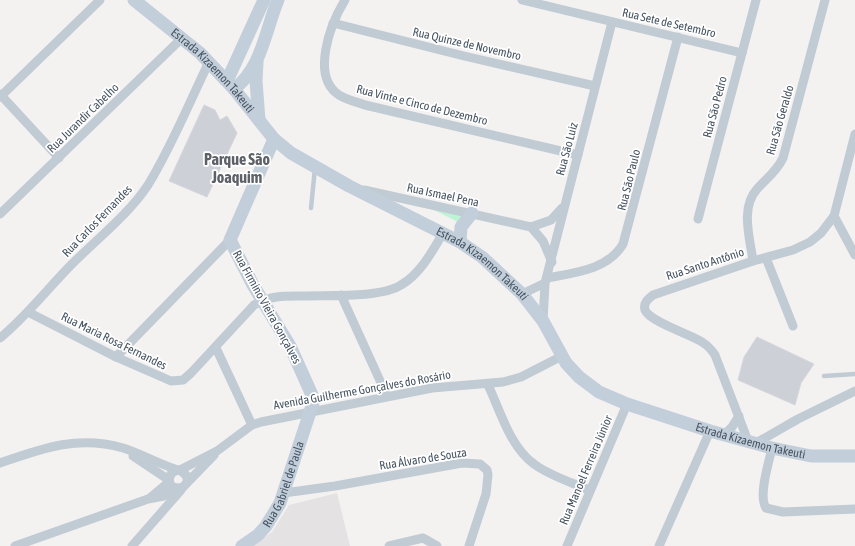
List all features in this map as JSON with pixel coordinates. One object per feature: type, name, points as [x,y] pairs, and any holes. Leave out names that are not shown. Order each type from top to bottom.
[{"type":"main road","name":"Estrada Kizaemon Takeuti","points":[[134,0],[209,62],[230,85],[274,139],[291,153],[348,186],[460,242],[482,257],[522,294],[543,320],[562,356],[579,377],[604,395],[710,431],[772,448],[811,456],[855,456]]},
{"type":"main road","points":[[259,121],[256,81],[266,3]]},
{"type":"main road","points":[[230,85],[266,3]]},
{"type":"main road","points":[[230,85],[246,78],[258,60]]},
{"type":"main road","name":"Rua Firmino Vieira Gonçalves","points":[[274,139],[230,240],[253,285],[290,346],[312,395],[313,403],[311,412]]},
{"type":"main road","points":[[460,242],[461,227],[472,213]]},
{"type":"main road","name":"Rua Gabriel de Paula","points":[[242,546],[258,535],[266,526],[284,493],[311,412]]},
{"type":"street","points":[[59,158],[0,95],[100,0]]},
{"type":"street","name":"Rua Vinte e Cinco de Dezembro","points":[[345,0],[333,23],[324,63],[325,77],[331,87],[339,94],[365,105],[578,155]]},
{"type":"street","name":"Rua Sete de Setembro","points":[[522,0],[678,36],[742,53]]},
{"type":"street","name":"Rua São Pedro","points":[[698,219],[756,0]]},
{"type":"street","name":"Rua São Geraldo","points":[[753,261],[747,211],[750,200],[775,171],[783,158],[825,0]]},
{"type":"street","name":"Rua São Luiz","points":[[543,320],[546,280],[552,262],[563,207],[612,22]]},
{"type":"street","name":"Rua Quinze de Novembro","points":[[333,23],[595,86]]},
{"type":"street","name":"Rua São Paulo","points":[[546,280],[600,264],[612,258],[623,244],[678,36]]},
{"type":"street","name":"Rua Jurandir Cabelho","points":[[0,214],[181,39]]},
{"type":"street","name":"Rua Carlos Fernandes","points":[[0,338],[28,312],[72,264],[129,209],[141,194],[161,162],[209,62]]},
{"type":"street","name":"Rua Santo Antônio","points":[[752,442],[739,416],[715,355],[709,347],[701,341],[653,318],[646,311],[645,306],[647,300],[653,295],[753,261],[793,250],[810,242],[829,225],[834,216],[855,134]]},
{"type":"street","name":"Rua Ismael Pena","points":[[348,186],[531,227]]},
{"type":"street","points":[[552,262],[543,241],[531,227],[551,220],[563,207]]},
{"type":"street","points":[[834,216],[855,255]]},
{"type":"street","name":"Rua Maria Rosa Fernandes","points":[[28,312],[116,357],[171,381],[178,382],[187,377],[216,348],[254,305],[274,296],[341,295],[376,292],[401,285],[416,273],[431,254],[443,233]]},
{"type":"street","points":[[116,357],[230,240]]},
{"type":"street","points":[[766,258],[793,326]]},
{"type":"street","points":[[522,294],[546,280]]},
{"type":"street","points":[[341,295],[387,396]]},
{"type":"street","points":[[216,348],[252,426]]},
{"type":"street","name":"Avenida Guilherme Gonçalves do Rosário","points":[[179,470],[217,451],[252,426],[274,418],[387,396],[462,384],[488,384],[521,377],[562,356]]},
{"type":"street","points":[[488,384],[513,440],[522,453],[533,464],[547,472],[589,490]]},
{"type":"street","points":[[752,442],[855,391]]},
{"type":"street","name":"Rua Manoel Ferreira Júnior","points":[[567,546],[589,490],[627,404]]},
{"type":"street","points":[[724,435],[739,416]]},
{"type":"street","points":[[659,546],[710,431]]},
{"type":"street","points":[[0,463],[35,451],[81,442],[94,442],[124,449],[186,474],[182,486],[132,546]]},
{"type":"street","points":[[772,448],[764,487],[763,499],[766,508],[783,512],[855,509]]},
{"type":"street","points":[[124,449],[169,481],[172,486],[182,486]]},
{"type":"street","name":"Avenida Guilherme Gonçalves do Rosário","points":[[15,546],[146,500],[164,496],[182,486],[217,451]]},
{"type":"street","name":"Rua Álvaro de Souza","points":[[284,493],[335,486],[462,463],[480,464],[487,470],[488,484],[469,546]]},
{"type":"street","points":[[169,481],[172,472],[179,470]]},
{"type":"street","name":"Avenida Guilherme Gonçalves do Rosário","points":[[146,500],[169,481]]},
{"type":"street","points":[[146,500],[152,503],[160,514]]},
{"type":"street","points":[[389,546],[423,538],[437,546]]},
{"type":"lane","points":[[311,208],[315,168]]},
{"type":"lane","points":[[824,376],[855,374]]},
{"type":"shaded area","points":[[337,493],[350,546],[252,546],[272,532],[289,505]]},
{"type":"green space","points":[[406,196],[464,212],[458,222]]},
{"type":"building","points":[[204,105],[215,110],[220,120],[227,116],[237,133],[207,197],[169,181]]},
{"type":"building","points":[[757,337],[814,364],[801,383],[795,405],[738,380],[744,357]]},
{"type":"district","name":"Parque São Joaquim","points":[[237,168]]}]
